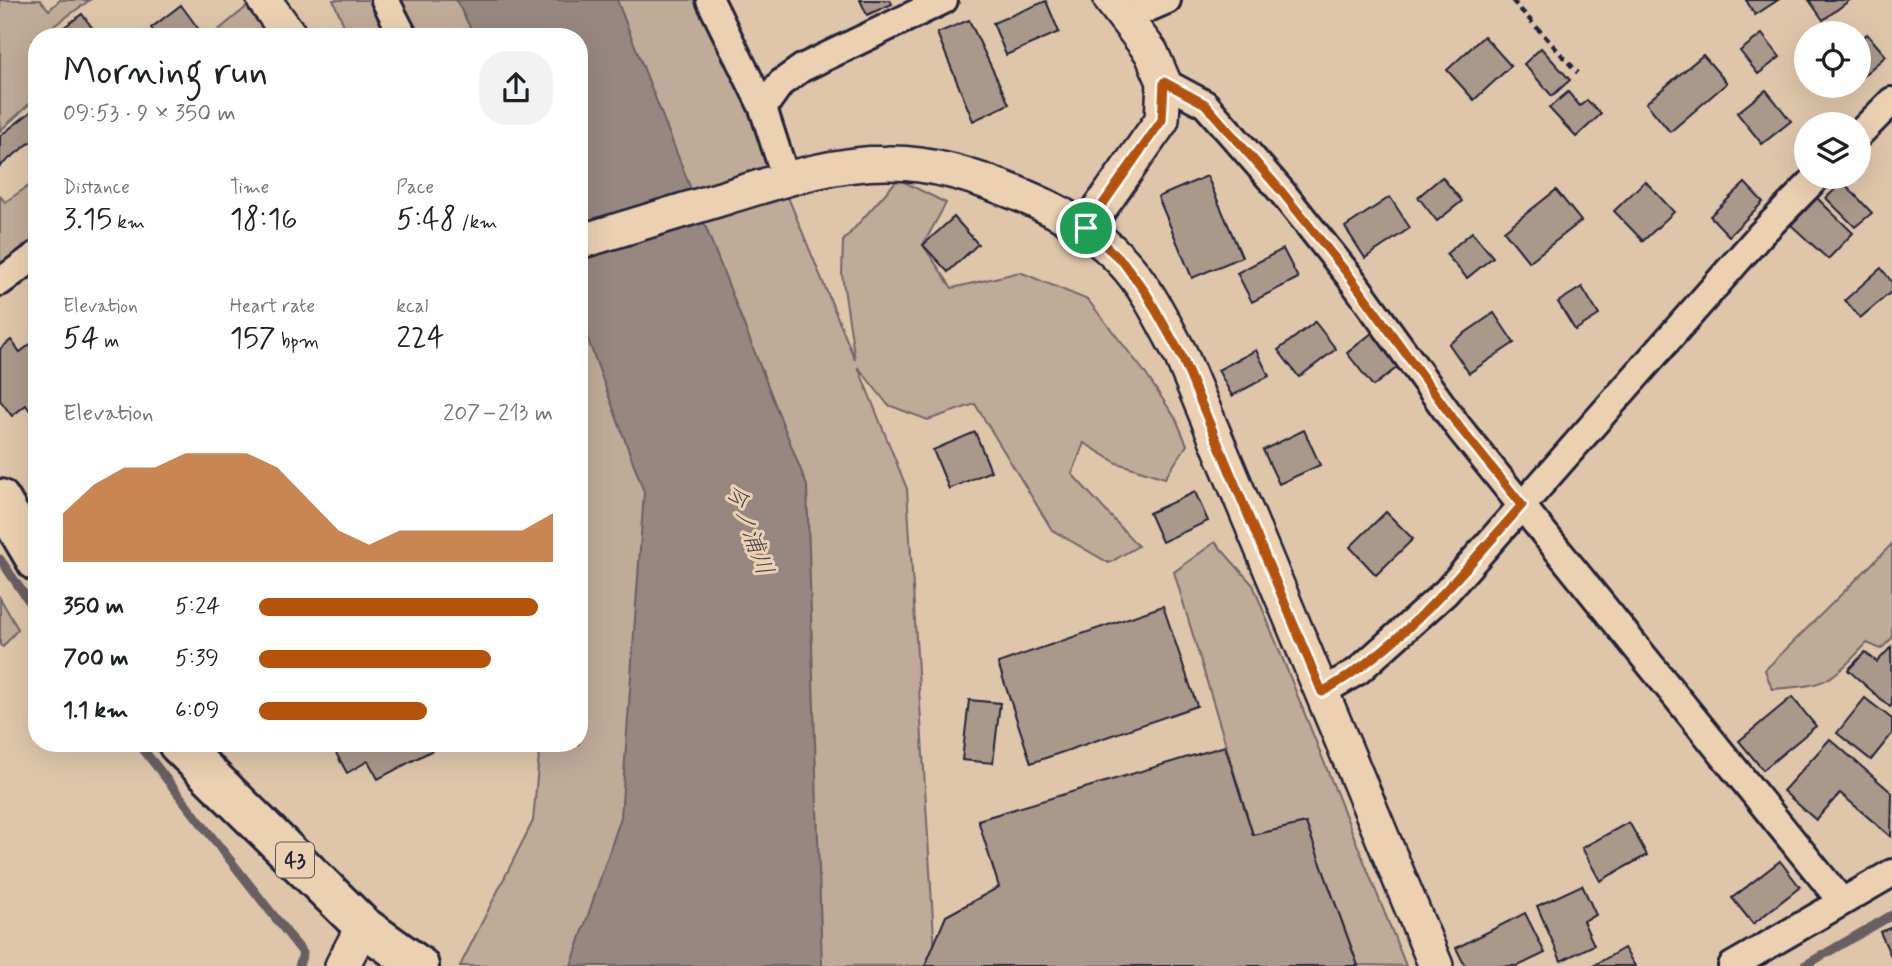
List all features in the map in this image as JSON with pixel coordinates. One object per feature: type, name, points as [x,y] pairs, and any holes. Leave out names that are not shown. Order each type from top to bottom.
[{"type":"main road","points":[[0,499],[28,547]]},
{"type":"main road","name":"43","points":[[186,752],[363,926],[419,966]]},
{"type":"street","points":[[264,0],[284,28]]},
{"type":"street","points":[[384,0],[399,28]]},
{"type":"street","points":[[710,0],[763,108],[786,179]]},
{"type":"street","points":[[763,108],[781,83],[803,68],[944,0]]},
{"type":"street","points":[[1086,228],[1162,120],[1164,82],[1151,52],[1118,9],[1167,0]]},
{"type":"street","points":[[1164,82],[1205,104],[1282,192],[1350,277],[1460,428],[1842,902]]},
{"type":"street","points":[[1871,122],[1892,101]]},
{"type":"street","points":[[588,239],[786,179],[836,167],[889,162],[949,170],[1051,207],[1086,228],[1123,262],[1146,293],[1181,355],[1436,966]]},
{"type":"street","points":[[1322,692],[1358,671],[1446,592],[1760,235],[1805,189]]},
{"type":"street","points":[[0,282],[28,262]]},
{"type":"street","points":[[1732,966],[1892,873]]},
{"type":"street","points":[[342,966],[363,926]]},
{"type":"path","points":[[1512,0],[1578,73]]},
{"type":"shaded area","points":[[0,0],[40,0],[49,10],[60,0],[90,0],[51,28],[28,28],[28,105],[0,131]]},
{"type":"shaded area","points":[[255,0],[278,28],[221,28]]},
{"type":"shaded area","points":[[333,0],[707,0],[855,360],[842,275],[843,241],[898,179],[946,203],[923,245],[952,288],[1020,272],[1088,300],[1143,370],[1176,419],[1187,445],[1165,478],[1117,463],[1084,443],[1072,474],[1138,546],[1109,563],[1052,530],[975,404],[928,420],[888,405],[858,367],[907,489],[935,953],[941,966],[460,966],[533,821],[539,752],[588,752],[588,28],[345,28]]},
{"type":"shaded area","points":[[28,186],[28,258],[0,276],[0,196],[5,202]]},
{"type":"shaded area","points":[[1215,542],[1253,585],[1406,966],[1358,965],[1306,824],[1253,835],[1174,572]]},
{"type":"shaded area","points":[[1892,544],[1892,638],[1881,649],[1867,643],[1826,680],[1805,686],[1772,689],[1765,670]]},
{"type":"shaded area","points":[[0,598],[18,629],[3,647],[0,645]]},
{"type":"water","name":"今ノ浦川","points":[[456,0],[617,0],[807,486],[822,966],[571,966],[621,817],[644,492],[588,340],[588,28],[470,28]]},
{"type":"building","points":[[860,0],[890,0],[892,4],[867,15]]},
{"type":"building","points":[[1746,0],[1778,0],[1755,15]]},
{"type":"building","points":[[1809,0],[1850,0],[1823,20]]},
{"type":"building","points":[[1046,1],[1059,32],[1006,55],[993,23]]},
{"type":"building","points":[[181,5],[198,28],[151,28]]},
{"type":"building","points":[[82,14],[92,28],[63,28]]},
{"type":"building","points":[[969,20],[1009,104],[973,121],[937,33]]},
{"type":"building","points":[[1762,34],[1780,57],[1758,74],[1740,51]]},
{"type":"building","points":[[1484,36],[1511,66],[1474,100],[1447,70]]},
{"type":"building","points":[[1871,39],[1886,56],[1871,69]]},
{"type":"building","points":[[1541,48],[1570,80],[1552,96],[1524,64]]},
{"type":"building","points":[[1703,55],[1727,83],[1670,132],[1646,103]]},
{"type":"building","points":[[1766,90],[1791,121],[1762,144],[1737,113]]},
{"type":"building","points":[[1568,92],[1580,106],[1587,100],[1601,114],[1576,137],[1549,108]]},
{"type":"building","points":[[28,114],[28,144],[0,166],[0,136]]},
{"type":"building","points":[[1207,176],[1242,257],[1192,278],[1158,197]]},
{"type":"building","points":[[1442,177],[1462,201],[1437,221],[1418,197]]},
{"type":"building","points":[[1645,181],[1674,212],[1643,241],[1614,211]]},
{"type":"building","points":[[1745,183],[1763,202],[1729,236],[1710,216]]},
{"type":"building","points":[[1836,189],[1850,189],[1872,213],[1855,227],[1826,198]]},
{"type":"building","points":[[1556,190],[1581,221],[1529,262],[1504,231]]},
{"type":"building","points":[[1390,197],[1410,228],[1365,258],[1345,227]]},
{"type":"building","points":[[1817,198],[1853,233],[1828,259],[1791,225]]},
{"type":"building","points":[[954,217],[978,244],[948,272],[923,245]]},
{"type":"building","points":[[1472,232],[1493,257],[1467,278],[1446,254]]},
{"type":"building","points":[[1283,249],[1298,278],[1252,302],[1237,273]]},
{"type":"building","points":[[1881,268],[1892,282],[1892,291],[1860,318],[1845,300]]},
{"type":"building","points":[[1582,287],[1599,315],[1575,330],[1558,302]]},
{"type":"building","points":[[1494,313],[1514,343],[1469,373],[1449,344]]},
{"type":"building","points":[[1315,322],[1336,349],[1299,377],[1278,350]]},
{"type":"building","points":[[1372,333],[1399,366],[1373,386],[1347,353]]},
{"type":"building","points":[[11,340],[20,352],[28,346],[28,408],[26,405],[12,416],[0,400],[0,349]]},
{"type":"building","points":[[1256,350],[1269,376],[1232,396],[1218,370]]},
{"type":"building","points":[[1304,430],[1320,465],[1279,484],[1263,450]]},
{"type":"building","points":[[975,432],[991,471],[949,489],[933,450]]},
{"type":"building","points":[[1195,492],[1208,521],[1162,542],[1149,513]]},
{"type":"building","points":[[1386,512],[1413,539],[1376,575],[1350,547]]},
{"type":"building","points":[[1163,606],[1197,706],[1031,763],[998,663]]},
{"type":"building","points":[[1891,647],[1890,707],[1848,670],[1865,652],[1877,662]]},
{"type":"building","points":[[1792,697],[1816,726],[1763,770],[1739,741]]},
{"type":"building","points":[[1865,698],[1892,719],[1892,734],[1871,760],[1837,733]]},
{"type":"building","points":[[969,700],[1000,703],[993,763],[962,760]]},
{"type":"building","points":[[1830,739],[1892,793],[1891,837],[1840,793],[1816,820],[1783,791]]},
{"type":"building","points":[[1225,746],[1253,835],[1306,823],[1358,966],[925,966],[946,916],[999,887],[978,820]]},
{"type":"building","points":[[335,752],[429,752],[378,779],[368,761],[347,773]]},
{"type":"building","points":[[1629,822],[1647,855],[1600,881],[1582,848]]},
{"type":"building","points":[[1780,861],[1800,887],[1753,924],[1732,898]]},
{"type":"building","points":[[1582,885],[1596,915],[1583,921],[1594,945],[1561,961],[1537,906]]},
{"type":"building","points":[[1525,913],[1545,953],[1518,966],[1465,966],[1456,948]]},
{"type":"building","points":[[1892,927],[1892,955],[1891,956],[1880,932]]},
{"type":"building","points":[[1624,948],[1635,966],[1593,966]]},
{"type":"waterway","points":[[0,559],[28,600]]},
{"type":"waterway","points":[[145,752],[303,953],[299,966]]},
{"type":"waterway","points":[[1804,966],[1892,915]]},
{"type":"route","points":[[1164,82],[1205,104],[1282,192],[1350,277],[1460,428],[1522,505],[1446,592],[1358,671],[1322,692],[1181,355],[1146,293],[1123,262],[1086,228],[1162,120],[1164,82]]}]
